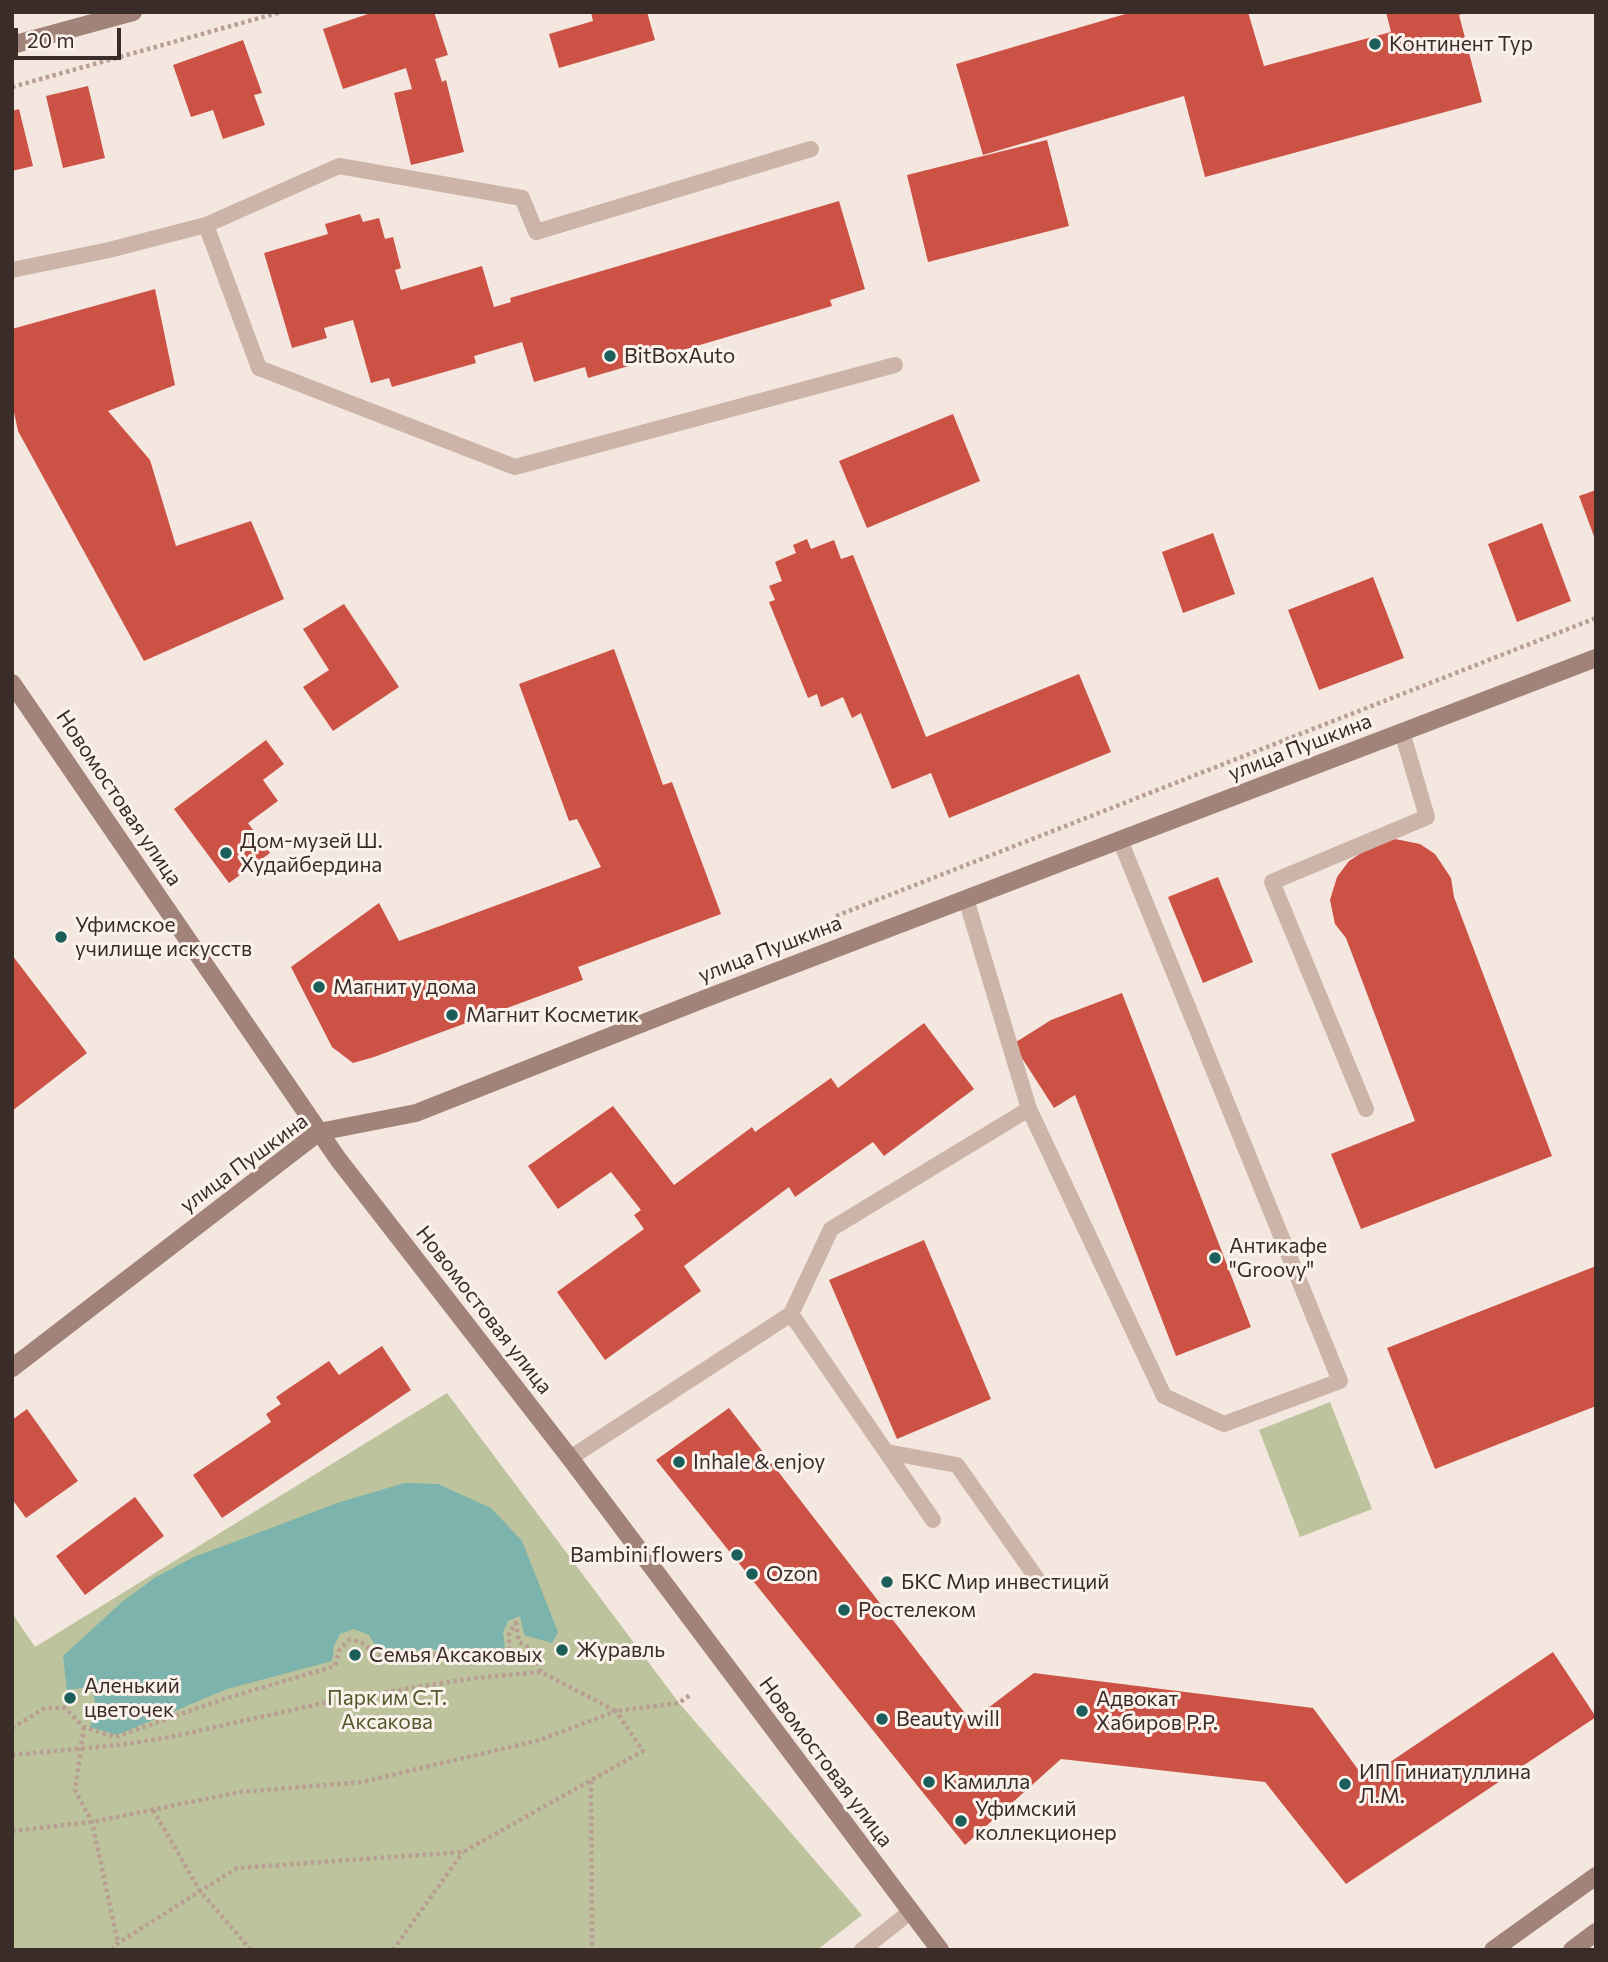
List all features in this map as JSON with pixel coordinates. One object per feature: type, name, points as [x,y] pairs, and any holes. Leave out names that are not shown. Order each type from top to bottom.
[{"type":"street","points":[[12,45],[133,12]]},
{"type":"street","name":"улица Пушкина","points":[[12,1368],[319,1132],[416,1113],[1596,657]]},
{"type":"street","name":"Новомостовая улица","points":[[12,683],[319,1132],[570,1458],[940,1950]]},
{"type":"street","points":[[1493,1950],[1596,1876]]},
{"type":"street","points":[[1572,1950],[1596,1932]]},
{"type":"lane","points":[[12,270],[109,250],[206,225],[339,166],[522,198],[536,233],[811,149]]},
{"type":"lane","points":[[206,225],[259,368],[515,467],[895,365]]},
{"type":"lane","points":[[1366,1108],[1272,882],[1427,817],[1402,732]]},
{"type":"lane","points":[[966,899],[1029,1109],[1164,1396],[1224,1424],[1340,1381],[1120,840]]},
{"type":"lane","points":[[570,1458],[791,1314],[831,1229],[1029,1109]]},
{"type":"lane","points":[[791,1314],[933,1520]]},
{"type":"lane","points":[[887,1452],[957,1465],[1040,1583]]},
{"type":"lane","points":[[862,1950],[910,1912]]},
{"type":"path","points":[[12,87],[281,12]]},
{"type":"path","points":[[836,916],[1596,618]]},
{"type":"path","points":[[12,1728],[45,1708],[65,1708],[84,1727],[115,1737],[227,1698],[335,1666],[340,1649],[349,1640],[359,1640],[381,1657],[509,1651],[509,1633],[516,1623],[519,1642],[532,1649],[541,1672]]},
{"type":"path","points":[[12,1755],[171,1737],[341,1699],[475,1678],[541,1672],[616,1711],[643,1751],[463,1852],[237,1868],[118,1943],[112,1950]]},
{"type":"path","points":[[12,1831],[92,1822],[240,1792],[362,1782],[540,1740],[616,1711],[679,1703],[690,1695]]},
{"type":"path","points":[[84,1727],[75,1790],[92,1822],[118,1943]]},
{"type":"path","points":[[591,1781],[592,1950]]},
{"type":"path","points":[[153,1810],[200,1891],[251,1950]]},
{"type":"path","points":[[393,1950],[463,1852]]},
{"type":"green space","name":"Парк им С.Т. Аксакова","points":[[447,1393],[679,1703],[862,1915],[817,1950],[12,1950],[12,1613],[35,1647]]},
{"type":"green space","points":[[1330,1402],[1372,1509],[1300,1537],[1259,1430]]},
{"type":"water","points":[[405,1483],[438,1484],[491,1508],[522,1541],[558,1632],[552,1643],[524,1635],[520,1616],[508,1621],[503,1632],[505,1648],[379,1651],[369,1635],[354,1629],[340,1634],[334,1646],[332,1661],[227,1689],[117,1735],[90,1727],[96,1706],[93,1693],[83,1688],[67,1690],[63,1656],[123,1601],[156,1577],[194,1557],[340,1502]]},
{"type":"building","points":[[374,12],[434,12],[448,55],[435,59],[442,82],[446,80],[464,152],[411,165],[394,93],[412,89],[406,68],[343,89],[323,29]]},
{"type":"building","points":[[591,12],[647,12],[655,40],[559,68],[549,34],[593,21]]},
{"type":"building","points":[[1132,12],[1248,12],[1264,66],[1391,32],[1386,12],[1467,12],[1459,15],[1482,102],[1205,177],[1184,96],[983,155],[956,64]]},
{"type":"building","points":[[243,40],[262,93],[254,95],[265,125],[223,139],[213,110],[191,117],[173,65]]},
{"type":"building","points":[[88,86],[105,158],[63,168],[46,96]]},
{"type":"building","points":[[19,109],[33,166],[12,171],[12,111]]},
{"type":"building","points":[[1047,140],[1069,226],[928,262],[907,175]]},
{"type":"building","points":[[839,201],[865,289],[830,300],[832,306],[588,378],[585,367],[534,382],[522,342],[474,356],[476,363],[392,387],[389,378],[371,383],[353,320],[324,328],[327,338],[292,348],[264,253],[328,234],[325,224],[360,214],[363,222],[379,218],[385,239],[393,237],[401,268],[395,270],[401,290],[482,266],[494,307],[511,302],[510,298]]},
{"type":"building","points":[[155,289],[175,385],[108,411],[150,460],[176,546],[251,521],[284,599],[144,661],[18,431],[12,403],[12,329]]},
{"type":"building","points":[[953,414],[980,481],[867,528],[839,461]]},
{"type":"building","points":[[1596,490],[1596,539],[1595,539],[1579,496]]},
{"type":"building","points":[[1542,523],[1571,601],[1517,622],[1488,544]]},
{"type":"building","points":[[1213,533],[1235,594],[1183,613],[1162,552]]},
{"type":"building","points":[[807,539],[811,549],[834,540],[841,559],[853,555],[926,737],[1079,674],[1111,752],[949,818],[931,773],[892,789],[861,713],[852,718],[843,697],[821,707],[817,694],[808,698],[769,602],[775,600],[769,586],[782,581],[775,562],[796,553],[793,545]]},
{"type":"building","points":[[1373,577],[1404,658],[1319,690],[1288,610]]},
{"type":"building","points":[[344,604],[399,687],[333,731],[303,687],[329,670],[303,629]]},
{"type":"building","points":[[614,649],[663,785],[672,782],[721,914],[578,967],[583,980],[353,1063],[332,1047],[291,967],[379,903],[399,941],[601,867],[577,819],[569,821],[519,684]]},
{"type":"building","points":[[266,740],[284,764],[263,780],[278,801],[248,823],[270,853],[229,883],[174,809]]},
{"type":"building","points":[[1395,839],[1420,844],[1435,854],[1451,878],[1454,897],[1552,1156],[1361,1229],[1331,1154],[1415,1121],[1346,938],[1335,924],[1330,900],[1337,877],[1349,861],[1369,848]]},
{"type":"building","points":[[1218,877],[1253,962],[1203,983],[1168,897]]},
{"type":"building","points":[[12,955],[87,1053],[12,1111]]},
{"type":"building","points":[[1122,993],[1251,1327],[1176,1356],[1075,1095],[1054,1108],[1013,1044],[1051,1020]]},
{"type":"building","points":[[924,1023],[974,1089],[884,1156],[873,1142],[795,1197],[789,1187],[684,1266],[701,1291],[605,1360],[557,1292],[644,1229],[634,1215],[641,1210],[611,1172],[558,1209],[528,1166],[613,1106],[674,1185],[752,1127],[755,1132],[831,1078],[838,1088]]},
{"type":"building","points":[[924,1240],[991,1399],[897,1439],[829,1280]]},
{"type":"building","points":[[1596,1266],[1596,1406],[1435,1469],[1387,1348]]},
{"type":"building","points":[[382,1346],[411,1390],[222,1518],[193,1475],[271,1422],[266,1414],[281,1404],[276,1397],[329,1361],[339,1375]]},
{"type":"building","points":[[729,1408],[971,1721],[1034,1673],[1313,1708],[1365,1779],[1553,1652],[1596,1717],[1346,1884],[1265,1782],[1061,1759],[965,1845],[656,1460]]},
{"type":"building","points":[[27,1409],[78,1481],[26,1518],[12,1499],[12,1420]]},
{"type":"building","points":[[135,1497],[164,1536],[85,1595],[56,1556]]},
{"type":"place","name":"Континент Тур","points":[[1375,44]]},
{"type":"place","name":"BitBoxAuto","points":[[610,356]]},
{"type":"place","name":"Дом-музей Ш. Худайбердина","points":[[226,853]]},
{"type":"place","name":"Уфимское училище искусств","points":[[61,937]]},
{"type":"place","name":"Магнит у дома","points":[[319,987]]},
{"type":"place","name":"Магнит Косметик","points":[[452,1015]]},
{"type":"place","name":"Антикафе \"Groovy\"","points":[[1215,1258]]},
{"type":"place","name":"Inhale & enjoy","points":[[679,1462]]},
{"type":"place","name":"Bambini flowers","points":[[737,1555]]},
{"type":"place","name":"Ozon","points":[[752,1574]]},
{"type":"place","name":"БКС Мир инвестиций","points":[[887,1582]]},
{"type":"place","name":"Ростелеком","points":[[844,1610]]},
{"type":"place","name":"Журавль","points":[[562,1650]]},
{"type":"place","name":"Семья Аксаковых","points":[[355,1655]]},
{"type":"place","name":"Аленький цветочек","points":[[70,1698]]},
{"type":"place","name":"Адвокат Хабиров Р.Р.","points":[[1082,1711]]},
{"type":"place","name":"Beauty will","points":[[882,1719]]},
{"type":"place","name":"Камилла","points":[[929,1782]]},
{"type":"place","name":"ИП Гиниатуллина Л.М.","points":[[1345,1784]]},
{"type":"place","name":"Уфимский коллекционер","points":[[961,1821]]}]
